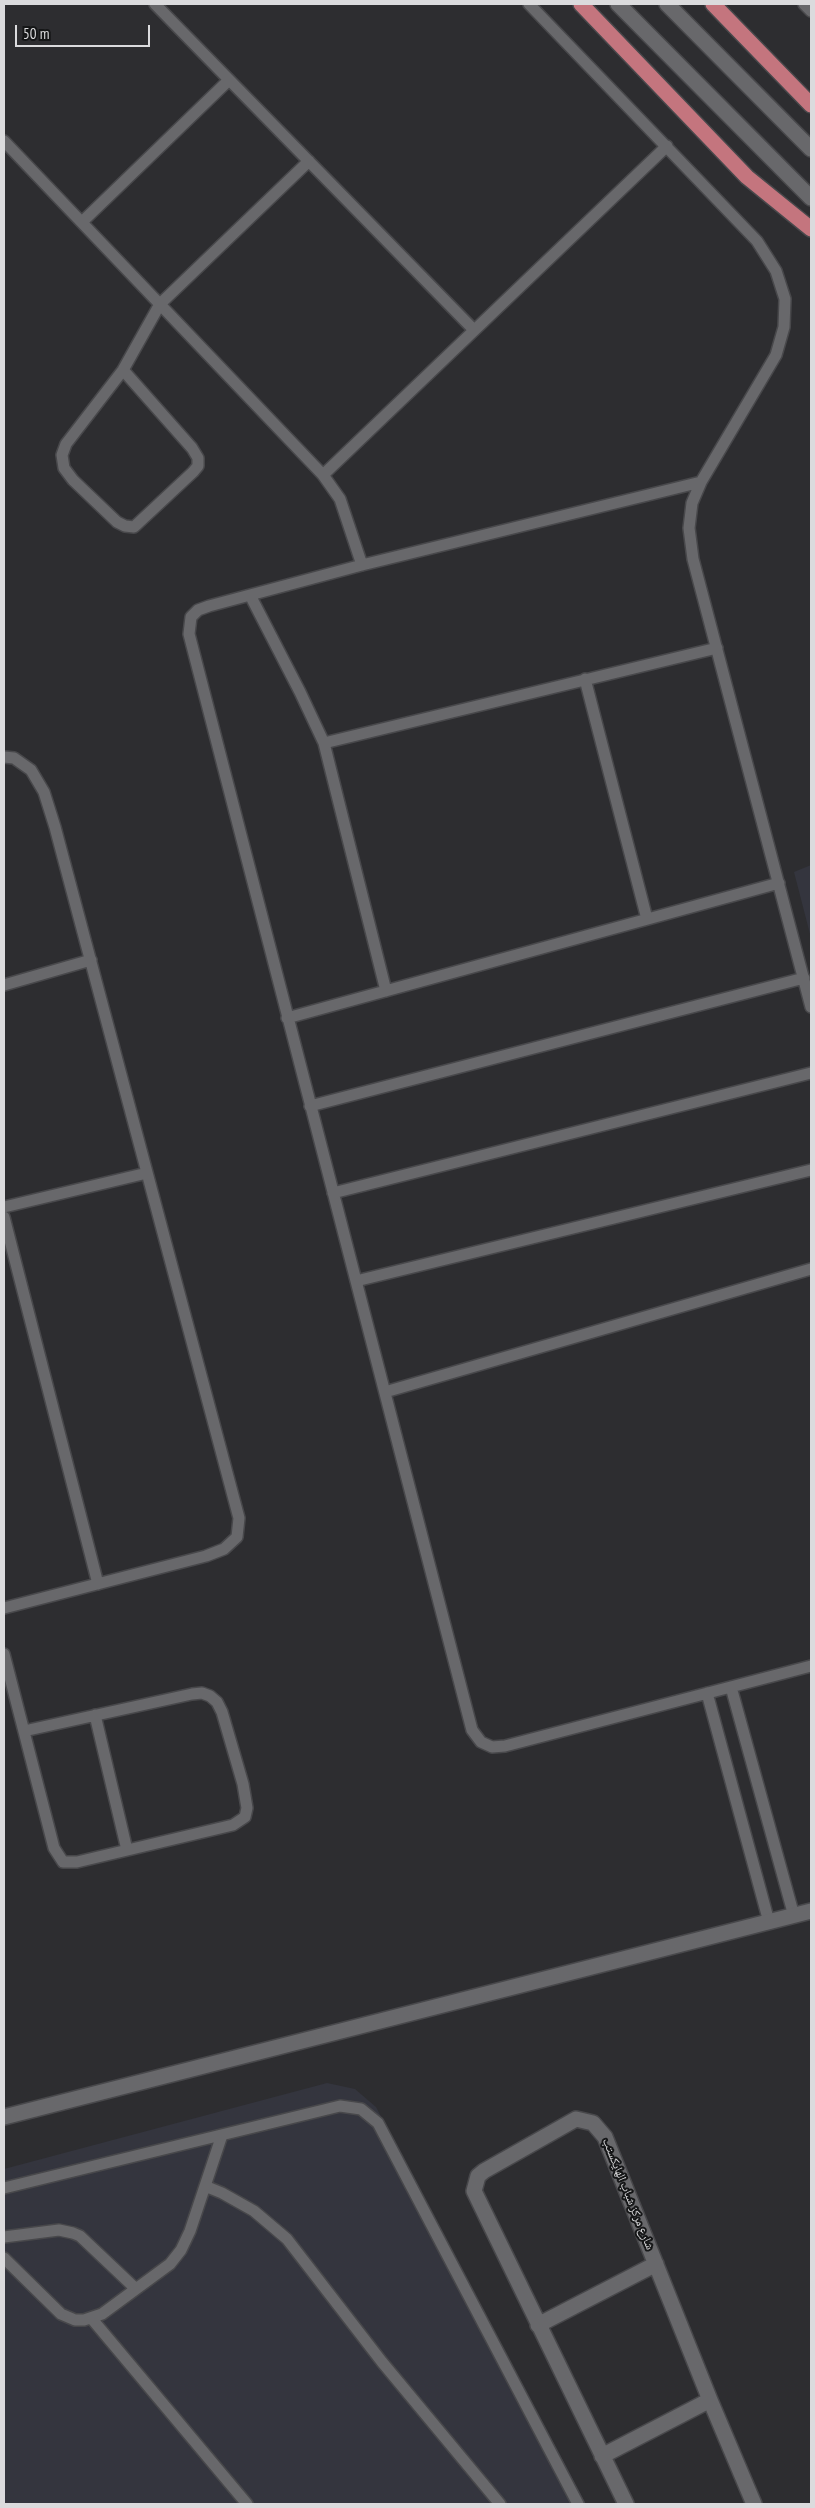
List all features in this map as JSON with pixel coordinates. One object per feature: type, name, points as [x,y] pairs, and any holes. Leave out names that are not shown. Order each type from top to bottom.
[{"type":"highway","points":[[581,4],[748,177],[811,229]]},
{"type":"highway","points":[[713,4],[811,105]]},
{"type":"street","points":[[618,4],[763,152],[811,198]]},
{"type":"street","points":[[667,4],[811,149]]},
{"type":"street","points":[[4,2117],[811,1911]]},
{"type":"street","name":"شارع مركز شباب الهايكستب","points":[[626,2504],[476,2198],[474,2183],[484,2171],[576,2119],[593,2123],[606,2137],[710,2400],[754,2504]]},
{"type":"street","points":[[538,2325],[656,2264]]},
{"type":"street","points":[[602,2456],[710,2400]]},
{"type":"lane","points":[[155,4],[474,330]]},
{"type":"lane","points":[[529,4],[757,241],[776,271],[785,299],[784,327],[776,355],[701,482],[692,503],[689,528],[693,559],[811,1007]]},
{"type":"lane","points":[[804,4],[811,11]]},
{"type":"lane","points":[[82,222],[229,80]]},
{"type":"lane","points":[[4,141],[323,475],[340,499],[362,565]]},
{"type":"lane","points":[[323,475],[667,146]]},
{"type":"lane","points":[[123,370],[192,448],[198,458],[198,466],[193,472],[134,527],[125,526],[117,522],[73,480],[64,468],[62,455],[66,444],[123,370],[160,304],[309,161]]},
{"type":"lane","points":[[701,482],[362,565],[198,610],[191,617],[189,634],[472,1730],[481,1742],[492,1747],[505,1746],[811,1666]]},
{"type":"lane","points":[[250,595],[324,743],[386,991]]},
{"type":"lane","points":[[324,743],[717,648]]},
{"type":"lane","points":[[585,679],[647,920]]},
{"type":"lane","points":[[4,757],[14,758],[31,770],[44,792],[91,960],[239,1518],[237,1537],[224,1550],[4,1608]]},
{"type":"lane","points":[[287,1018],[779,883]]},
{"type":"lane","points":[[4,985],[91,960]]},
{"type":"lane","points":[[310,1106],[804,978]]},
{"type":"lane","points":[[333,1193],[811,1074]]},
{"type":"lane","points":[[356,1281],[811,1170]]},
{"type":"lane","points":[[4,1206],[147,1173]]},
{"type":"lane","points":[[4,1217],[98,1584]]},
{"type":"lane","points":[[385,1392],[811,1269]]},
{"type":"lane","points":[[4,1654],[24,1731],[58,1857],[63,1862],[69,1864],[127,1850],[239,1822],[245,1817],[247,1808],[244,1790],[222,1712],[217,1702],[210,1696],[202,1693],[192,1694],[24,1731]]},
{"type":"lane","points":[[731,1687],[794,1916]]},
{"type":"lane","points":[[708,1693],[769,1922]]},
{"type":"lane","points":[[96,1715],[127,1850]]},
{"type":"lane","points":[[4,2188],[340,2106],[361,2109],[378,2122],[578,2504]]},
{"type":"lane","points":[[4,2258],[60,2314],[75,2320],[92,2319],[102,2314],[170,2264],[181,2250],[190,2231],[222,2135]]},
{"type":"lane","points":[[205,2186],[254,2211],[287,2239],[382,2362],[500,2504]]},
{"type":"lane","points":[[4,2237],[59,2230],[73,2233],[80,2236],[136,2289]]},
{"type":"lane","points":[[92,2319],[246,2504]]},
{"type":"shaded area","points":[[811,865],[811,938],[794,872]]},
{"type":"shaded area","points":[[327,2083],[355,2089],[376,2107],[586,2504],[4,2504],[4,2169]]}]
